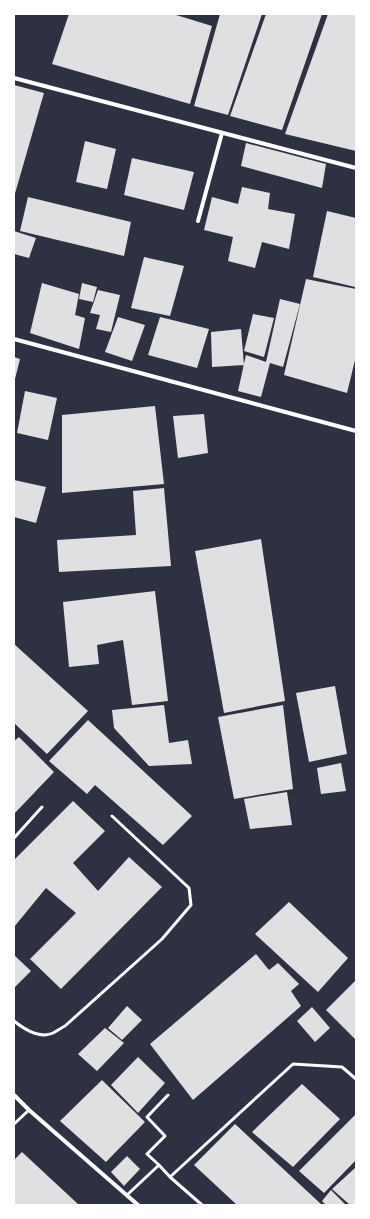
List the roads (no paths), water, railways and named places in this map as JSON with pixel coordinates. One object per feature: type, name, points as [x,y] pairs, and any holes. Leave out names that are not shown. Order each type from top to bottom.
[{"type":"street","points":[[14,78],[356,168]]},
{"type":"street","points":[[198,221],[222,133]]},
{"type":"street","points":[[14,338],[356,431]]},
{"type":"street","points":[[14,1095],[29,1110],[138,1205]]},
{"type":"lane","points":[[14,838],[42,807]]},
{"type":"lane","points":[[14,1020],[24,1029],[38,1034],[52,1033],[65,1026],[162,939],[191,905],[189,888],[112,816]]},
{"type":"lane","points":[[170,1177],[293,1064],[342,1067],[356,1079]]},
{"type":"lane","points":[[168,1095],[147,1117],[165,1136],[147,1154],[170,1177],[202,1205]]},
{"type":"lane","points":[[14,1124],[29,1110]]},
{"type":"lane","points":[[127,1195],[159,1165]]}]
